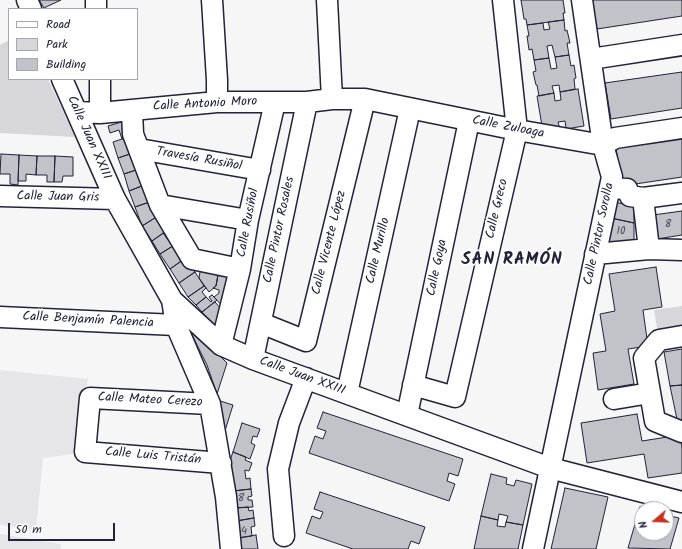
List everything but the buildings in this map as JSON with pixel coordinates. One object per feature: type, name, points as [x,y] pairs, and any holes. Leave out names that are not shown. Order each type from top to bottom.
[{"type":"street","points":[[212,0],[217,102]]},
{"type":"street","points":[[327,0],[332,99]]},
{"type":"street","name":"Calle Greco","points":[[414,385],[455,397],[517,130],[503,0]]},
{"type":"street","name":"Calle Pintor Sorolla","points":[[533,549],[612,177],[603,145],[582,0]]},
{"type":"street","points":[[591,59],[682,45]]},
{"type":"street","name":"Calle Juan XXIII","points":[[62,80],[115,199],[172,300],[221,345],[253,359],[550,468],[682,502]]},
{"type":"street","points":[[100,80],[100,113]]},
{"type":"street","name":"Calle Antonio Moro","points":[[77,112],[100,113],[217,102],[307,102],[332,99]]},
{"type":"street","name":"Calle Zuloaga","points":[[332,99],[365,99],[469,121],[603,145]]},
{"type":"street","name":"Calle Vicente López","points":[[261,323],[306,341],[365,99]]},
{"type":"street","name":"Calle Rusiñol","points":[[221,345],[240,269],[248,220],[275,102]]},
{"type":"street","name":"Calle Pintor Rosales","points":[[253,359],[307,102]]},
{"type":"street","name":"Calle Murillo","points":[[347,393],[410,109]]},
{"type":"street","points":[[132,110],[133,134],[160,205],[192,259],[240,269]]},
{"type":"street","name":"Calle Goya","points":[[407,415],[469,121]]},
{"type":"street","points":[[603,145],[615,138],[682,128]]},
{"type":"street","name":"Travesía Rusiñol","points":[[139,149],[260,170]]},
{"type":"street","points":[[610,188],[627,189],[630,196],[643,198],[682,193]]},
{"type":"street","name":"Calle Juan Gris","points":[[0,196],[115,199]]},
{"type":"street","points":[[643,198],[649,249]]},
{"type":"street","points":[[160,205],[248,220]]},
{"type":"street","points":[[595,254],[649,249],[682,250]]},
{"type":"street","points":[[172,300],[176,325],[210,404],[221,460],[231,549]]},
{"type":"street","name":"Calle Benjamín Palencia","points":[[0,317],[176,325]]},
{"type":"street","points":[[682,336],[659,340],[644,358],[655,421],[682,432]]},
{"type":"street","points":[[284,536],[278,468],[289,423],[306,378]]},
{"type":"street","points":[[614,399],[650,393]]},
{"type":"street","name":"Calle Mateo Cerezo","points":[[85,452],[90,398],[210,404]]},
{"type":"street","name":"Calle Luis Tristán","points":[[85,452],[221,460]]},
{"type":"shaded area","points":[[0,370],[88,379],[73,454],[43,458],[36,530],[0,525]]},
{"type":"shaded area","points":[[0,534],[61,544],[61,549],[0,549]]},
{"type":"green space","points":[[8,41],[8,80],[48,80],[75,137],[0,133],[0,45]]},
{"type":"green space","points":[[682,306],[682,330],[658,334],[654,310]]},
{"type":"district","name":"SAN RAMÓN","points":[[512,261]]}]
